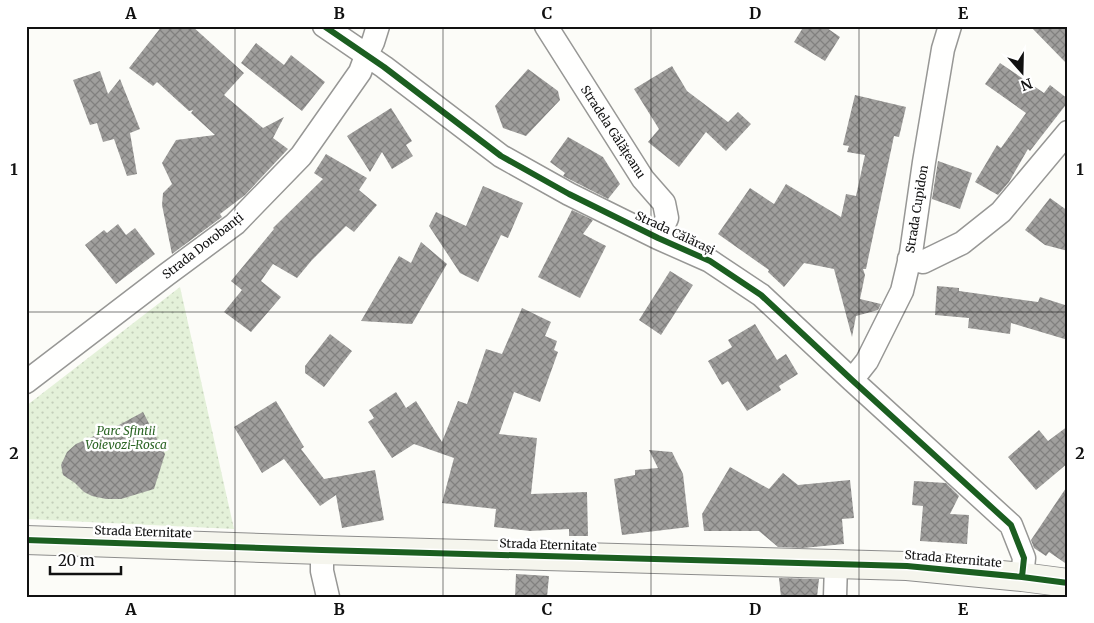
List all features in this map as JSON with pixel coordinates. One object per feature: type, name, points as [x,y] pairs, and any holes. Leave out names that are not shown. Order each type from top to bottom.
[{"type":"street","name":"Strada Călărași","points":[[324,26],[384,68],[501,156],[569,194],[658,238],[710,261],[761,295],[1011,525],[1024,558],[1022,578]]},
{"type":"street","name":"Strada Dorobanți","points":[[26,382],[166,274],[235,224],[301,156],[360,72],[378,26]]},
{"type":"street","name":"Stradela Gălățeanu","points":[[546,26],[643,179],[664,203],[667,218],[658,238]]},
{"type":"street","name":"Strada Cupidon","points":[[852,380],[867,361],[902,291],[944,49],[950,26]]},
{"type":"street","points":[[909,259],[923,262],[962,243],[1001,212],[1068,132]]},
{"type":"street","name":"Strada Eternitate","points":[[26,540],[907,566],[1068,584]]},
{"type":"street","points":[[322,550],[322,571],[328,597]]},
{"type":"street","points":[[835,597],[836,564]]},
{"type":"green space","name":"Parc Sfintii Voievozi-Rosca","points":[[180,287],[234,529],[26,519],[26,406]]},
{"type":"building","points":[[162,26],[192,26],[244,73],[224,95],[263,128],[284,117],[273,138],[288,149],[245,195],[220,214],[222,217],[172,254],[162,205],[163,193],[172,184],[162,163],[176,140],[215,135],[191,113],[193,110],[189,111],[157,82],[153,86],[129,68]]},
{"type":"building","points":[[804,26],[824,26],[840,37],[825,61],[794,42]]},
{"type":"building","points":[[1030,26],[1068,26],[1068,65]]},
{"type":"building","points":[[256,43],[284,65],[291,55],[325,82],[302,111],[241,63]]},
{"type":"building","points":[[1000,63],[1044,93],[1050,85],[1068,99],[1068,102],[1030,151],[1028,149],[1009,182],[998,195],[975,182],[997,145],[1001,148],[1026,113],[985,84]]},
{"type":"building","points":[[672,66],[687,91],[728,122],[738,112],[751,124],[726,151],[706,132],[679,167],[648,142],[659,129],[634,89]]},
{"type":"building","points":[[528,69],[558,91],[560,100],[526,136],[503,128],[495,106]]},
{"type":"building","points":[[100,71],[108,94],[120,79],[140,129],[130,133],[137,174],[127,176],[114,139],[103,142],[97,123],[90,125],[73,80]]},
{"type":"building","points":[[855,95],[906,107],[899,137],[894,136],[866,269],[863,269],[865,275],[860,299],[881,304],[878,310],[856,316],[852,337],[834,269],[804,263],[784,287],[768,272],[769,270],[718,234],[750,188],[774,204],[786,184],[841,217],[846,194],[856,196],[865,155],[847,152],[849,146],[843,145]]},
{"type":"building","points":[[391,108],[412,141],[406,145],[413,156],[392,169],[382,152],[370,172],[347,136]]},
{"type":"building","points":[[568,137],[603,157],[620,184],[608,199],[563,176],[565,173],[550,162]]},
{"type":"building","points":[[326,154],[367,178],[359,190],[377,205],[354,232],[346,226],[297,278],[273,264],[261,281],[281,297],[251,332],[224,312],[242,290],[231,281],[273,228],[323,179],[314,173]]},
{"type":"building","points":[[938,161],[972,173],[960,209],[932,199]]},
{"type":"building","points":[[483,186],[523,203],[508,238],[501,235],[478,282],[460,273],[429,226],[436,212],[466,226]]},
{"type":"building","points":[[1050,198],[1068,211],[1068,251],[1045,245],[1025,230]]},
{"type":"building","points":[[572,210],[593,220],[583,234],[606,246],[580,298],[538,277]]},
{"type":"building","points":[[118,224],[126,235],[135,228],[155,254],[116,284],[85,245],[104,230],[107,233]]},
{"type":"building","points":[[421,242],[447,264],[412,324],[361,321],[399,256],[411,263]]},
{"type":"building","points":[[670,271],[693,285],[661,335],[639,320]]},
{"type":"building","points":[[937,286],[1038,302],[1040,297],[1068,306],[1068,340],[1011,323],[1010,334],[968,328],[969,318],[935,315]]},
{"type":"building","points":[[522,308],[551,322],[545,336],[557,341],[554,350],[558,352],[540,402],[514,392],[499,434],[537,438],[531,494],[587,492],[588,536],[569,536],[569,529],[530,531],[494,527],[496,509],[442,503],[454,458],[414,444],[392,458],[368,422],[374,418],[369,410],[396,392],[406,408],[416,401],[442,442],[458,401],[467,404],[486,349],[502,354]]},
{"type":"building","points":[[755,324],[777,360],[786,354],[798,374],[779,386],[781,390],[747,411],[728,381],[722,385],[708,361],[732,347],[728,340]]},
{"type":"building","points":[[330,334],[352,351],[324,387],[305,373],[305,366]]},
{"type":"building","points":[[276,401],[304,447],[301,449],[324,479],[375,470],[384,520],[342,528],[336,495],[320,506],[284,459],[262,473],[234,427]]},
{"type":"building","points":[[143,412],[165,454],[154,489],[121,499],[106,499],[84,492],[63,475],[61,465],[67,452],[76,444]]},
{"type":"building","points":[[1068,426],[1068,463],[1036,490],[1008,457],[1039,430],[1048,441]]},
{"type":"building","points":[[649,450],[672,452],[683,474],[689,527],[622,535],[614,479],[635,475],[635,470],[658,468]]},
{"type":"building","points":[[730,467],[769,489],[783,473],[798,485],[850,480],[854,518],[842,519],[844,544],[803,548],[778,547],[759,531],[704,531],[702,514]]},
{"type":"building","points":[[914,481],[946,483],[959,496],[950,514],[969,515],[967,544],[920,541],[923,506],[912,505]]},
{"type":"building","points":[[1068,485],[1068,565],[1049,552],[1046,556],[1034,548],[1031,540]]},
{"type":"building","points":[[516,574],[549,576],[547,597],[515,597]]},
{"type":"building","points":[[779,578],[819,579],[817,597],[781,597]]},
{"type":"cycle path","points":[[324,26],[384,67],[501,156],[569,194],[658,238],[710,261],[761,295],[1011,525],[1024,558],[1022,577]]},
{"type":"cycle path","points":[[26,540],[907,566],[1068,583]]}]
